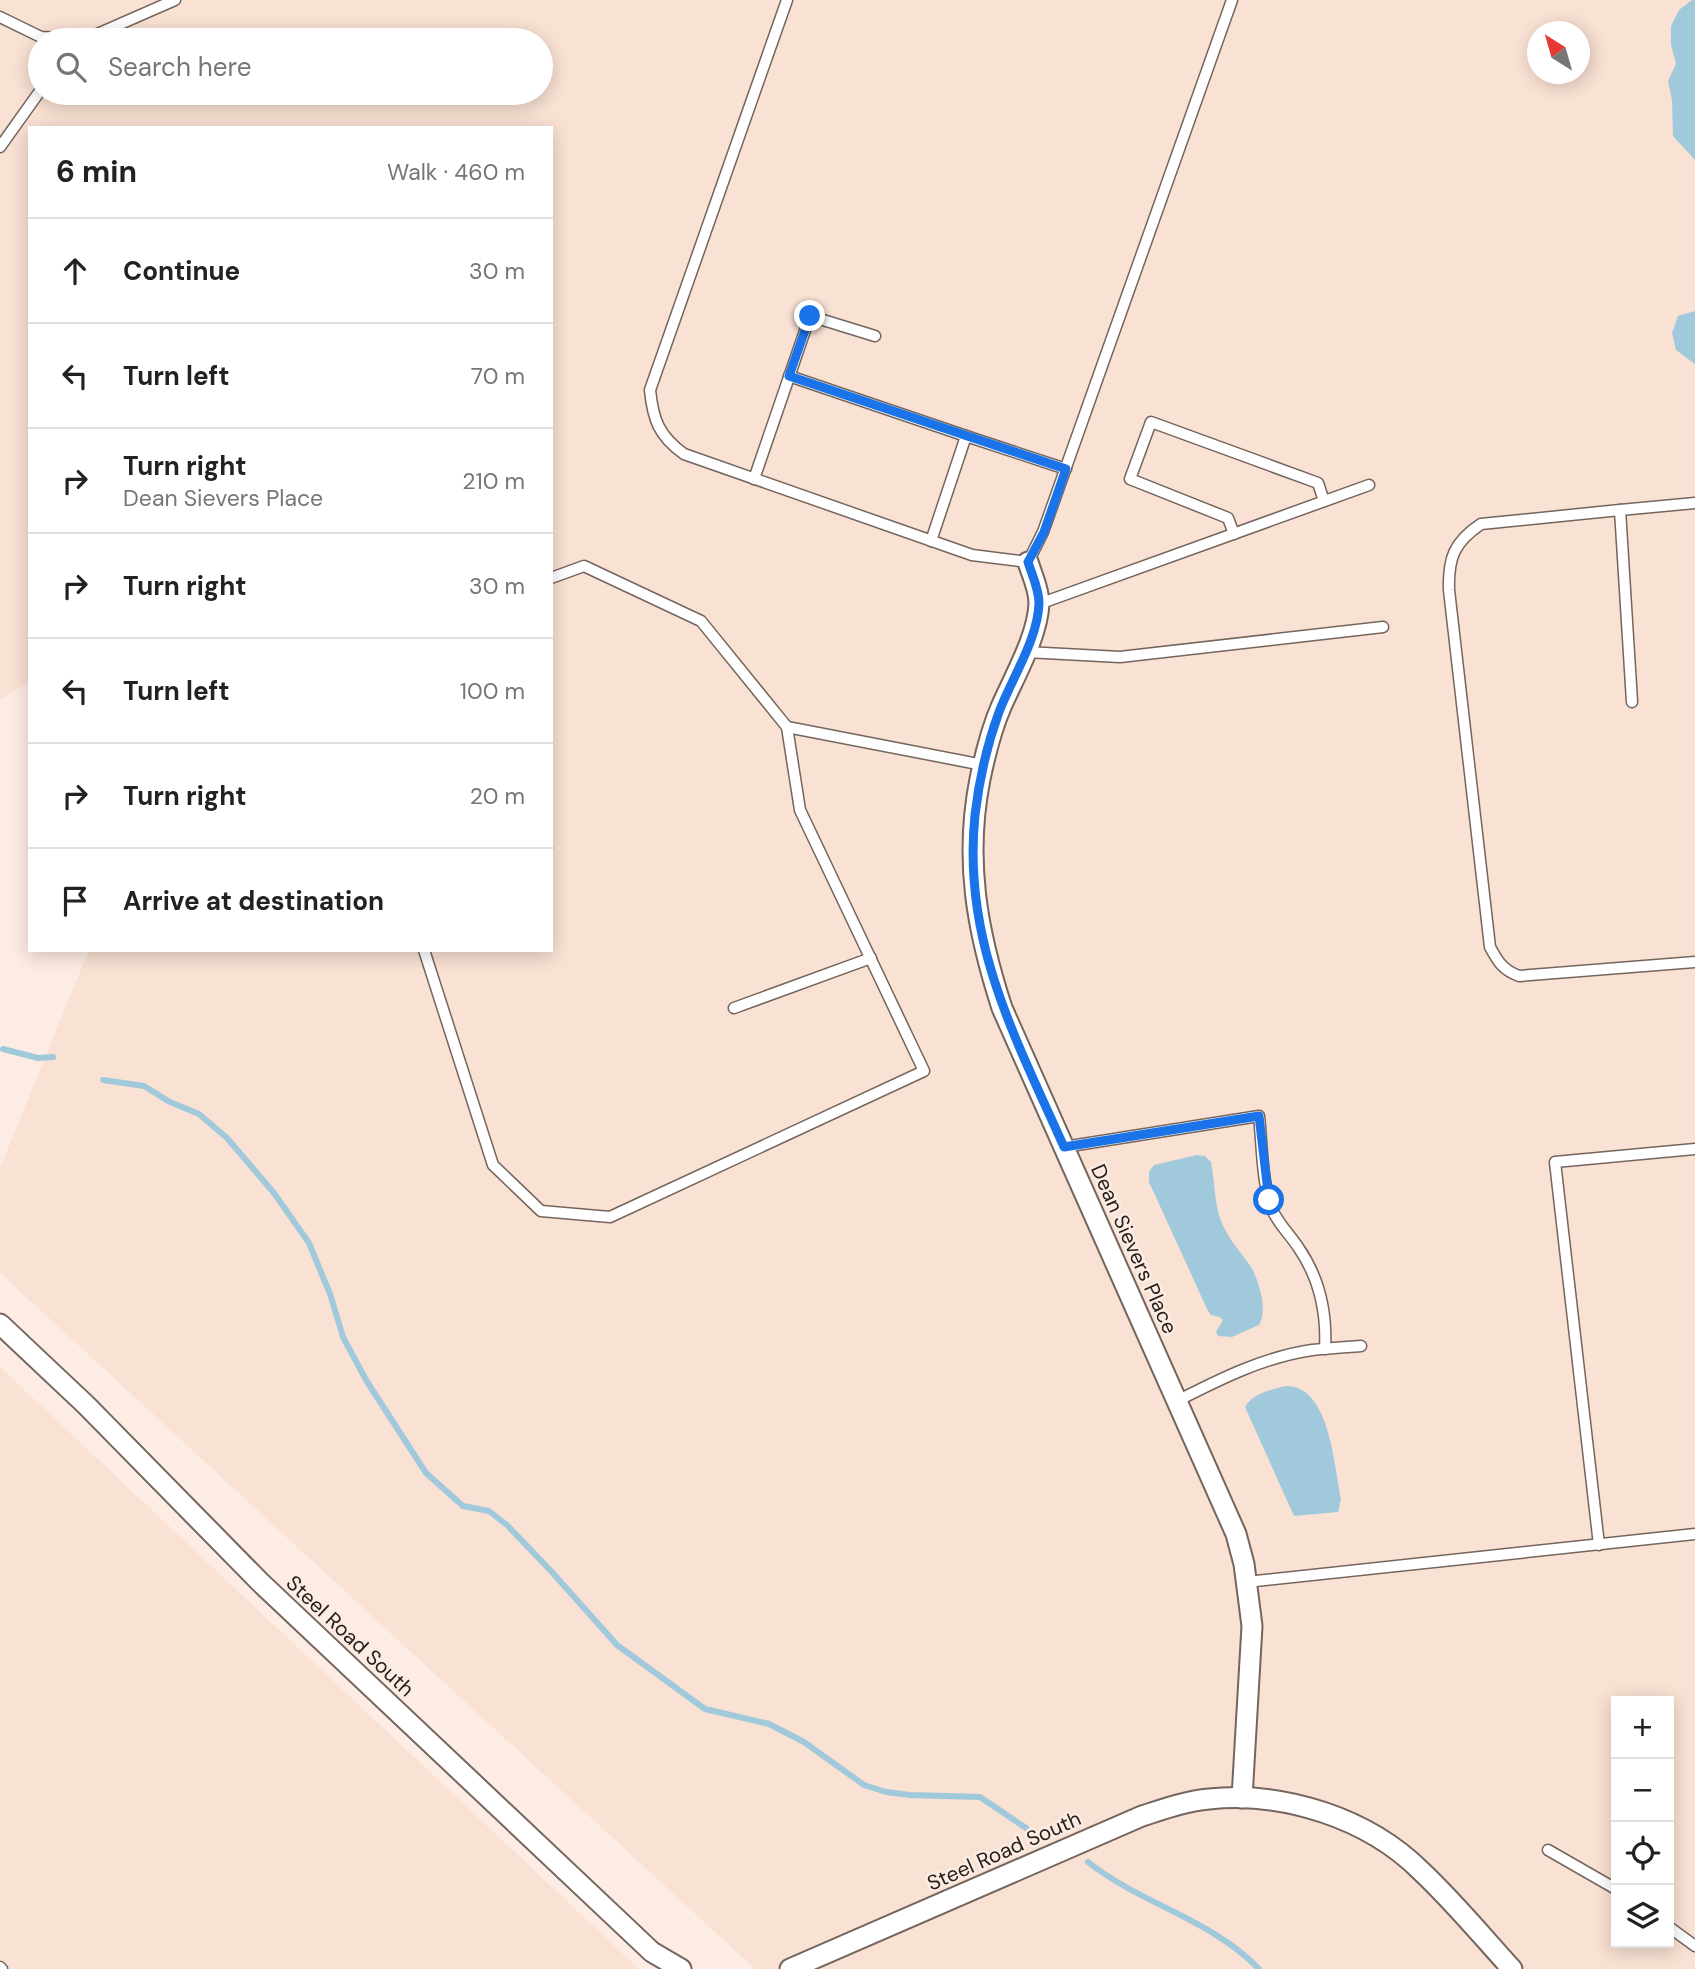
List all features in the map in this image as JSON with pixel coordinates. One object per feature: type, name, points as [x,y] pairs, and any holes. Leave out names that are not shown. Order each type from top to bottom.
[{"type":"street","name":"Dean Sievers Place","points":[[1028,562],[1039,604],[1026,652],[1000,711],[984,765],[975,815],[974,887],[983,946],[1002,1008],[1236,1534],[1247,1582],[1252,1626],[1242,1798]]},
{"type":"street","name":"Steel Road South","points":[[0,1324],[86,1405],[269,1592],[652,1952],[681,1969]]},
{"type":"street","name":"Steel Road South","points":[[790,1969],[1142,1816],[1168,1807],[1208,1799],[1242,1798],[1290,1804],[1329,1815],[1354,1825],[1389,1845],[1420,1869],[1512,1969]]},
{"type":"lane","points":[[111,28],[175,0]]},
{"type":"lane","points":[[787,0],[650,390],[654,420],[673,446],[684,454],[972,555],[1028,562],[1044,532],[1232,0]]},
{"type":"lane","points":[[0,17],[28,31]]},
{"type":"lane","points":[[0,147],[30,105]]},
{"type":"lane","points":[[754,479],[810,316],[875,337]]},
{"type":"lane","points":[[789,376],[1066,469]]},
{"type":"lane","points":[[1234,534],[1228,517],[1130,480],[1151,422],[1318,483],[1324,501]]},
{"type":"lane","points":[[931,541],[966,436]]},
{"type":"lane","points":[[1039,604],[1369,485]]},
{"type":"lane","points":[[1695,503],[1481,524],[1464,536],[1448,565],[1490,947],[1498,963],[1519,976],[1695,962]]},
{"type":"lane","points":[[1620,510],[1632,702]]},
{"type":"lane","points":[[425,952],[494,1165],[541,1211],[610,1217],[925,1071],[800,810],[786,727],[701,621],[584,566],[553,577]]},
{"type":"lane","points":[[1026,652],[1120,657],[1384,627]]},
{"type":"lane","points":[[786,727],[984,765]]},
{"type":"lane","points":[[734,1009],[871,958]]},
{"type":"lane","points":[[1064,1147],[1259,1116],[1269,1200],[1278,1220],[1305,1258],[1318,1286],[1325,1317],[1325,1349]]},
{"type":"lane","points":[[1599,1545],[1555,1162],[1695,1149]]},
{"type":"lane","points":[[1177,1401],[1244,1369],[1288,1355],[1361,1346]]},
{"type":"lane","points":[[1247,1582],[1695,1534]]},
{"type":"lane","points":[[1548,1850],[1611,1886]]},
{"type":"lane","points":[[1674,1930],[1695,1945]]},
{"type":"shaded area","points":[[0,0],[1695,0],[1695,1969],[755,1969],[0,1273],[0,1168],[88,952],[553,952],[553,126],[28,126],[28,682],[0,700]]},
{"type":"shaded area","points":[[0,1367],[639,1969],[0,1969]]},
{"type":"water","points":[[1695,0],[1695,160],[1673,136],[1672,100],[1668,81],[1676,64],[1671,45],[1671,26],[1679,10]]},
{"type":"water","points":[[1695,311],[1695,364],[1676,350],[1672,333],[1678,316]]},
{"type":"water","points":[[1197,1155],[1205,1156],[1211,1162],[1221,1221],[1251,1267],[1261,1296],[1263,1312],[1259,1325],[1232,1337],[1218,1336],[1216,1332],[1223,1320],[1208,1311],[1149,1182],[1149,1172],[1154,1165]]},
{"type":"water","points":[[1286,1386],[1301,1390],[1312,1399],[1321,1413],[1336,1467],[1341,1499],[1338,1512],[1294,1516],[1245,1407],[1258,1395]]},
{"type":"waterway","points":[[3,1049],[38,1058],[53,1057]]},
{"type":"waterway","points":[[103,1080],[144,1086],[170,1102],[199,1114],[227,1138],[274,1193],[309,1243],[330,1294],[343,1337],[366,1380],[426,1473],[463,1506],[489,1511],[507,1525],[617,1645],[705,1709],[769,1724],[804,1742],[864,1785],[886,1792],[910,1795],[980,1797],[1026,1828]]},
{"type":"waterway","points":[[1088,1862],[1109,1877],[1219,1937],[1259,1969]]},
{"type":"route","points":[[810,316],[789,376],[1066,469],[1044,532],[1028,562],[1039,604],[1026,652],[988,745],[975,815],[973,851],[974,887],[985,957],[1002,1008],[1064,1147],[1259,1116],[1269,1200]]}]
